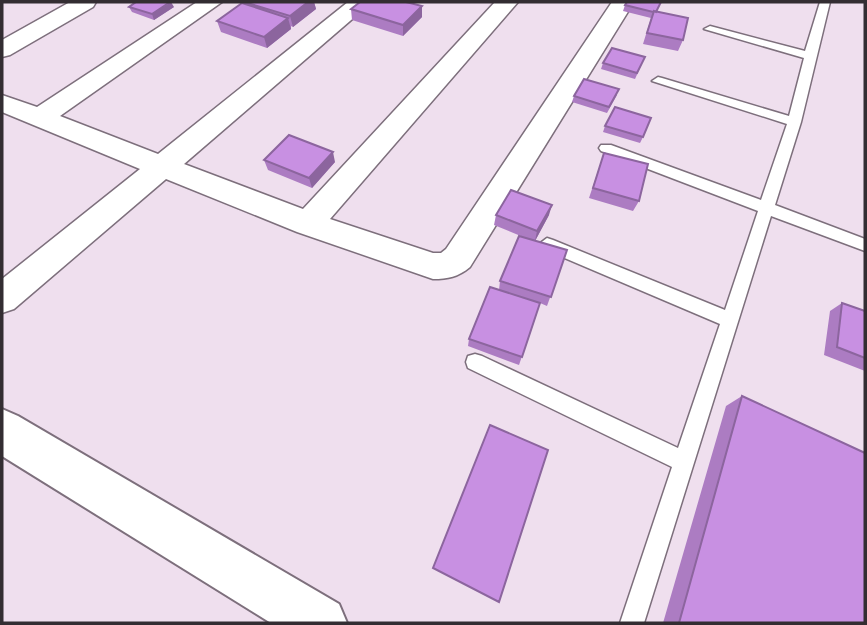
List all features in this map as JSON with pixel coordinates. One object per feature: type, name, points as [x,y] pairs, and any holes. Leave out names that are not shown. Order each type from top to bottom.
[{"type":"main road","points":[[2,431],[305,620]]},
{"type":"street","points":[[2,50],[85,2]]},
{"type":"street","points":[[40,117],[211,2]]},
{"type":"street","points":[[2,299],[361,2]]},
{"type":"street","points":[[308,224],[507,2]]},
{"type":"street","points":[[2,103],[308,224],[433,266],[448,265],[458,258],[624,2]]},
{"type":"lane","points":[[632,623],[794,122],[825,2]]},
{"type":"lane","points":[[710,29],[810,56]]},
{"type":"lane","points":[[658,81],[794,122]]},
{"type":"lane","points":[[606,148],[865,245]]},
{"type":"lane","points":[[547,244],[730,320]]},
{"type":"lane","points":[[475,362],[684,462]]},
{"type":"building","points":[[136,2],[170,2],[152,14],[129,7]]},
{"type":"building","points":[[244,2],[308,2],[290,16]]},
{"type":"building","points":[[360,2],[406,2],[422,6],[403,25],[351,9]]},
{"type":"building","points":[[627,2],[661,2],[656,12],[653,12],[625,5]]},
{"type":"building","points":[[242,3],[288,18],[264,37],[217,21]]},
{"type":"building","points":[[654,11],[688,18],[683,40],[647,33]]},
{"type":"building","points":[[612,48],[645,57],[637,73],[603,63]]},
{"type":"building","points":[[584,79],[619,89],[609,107],[574,96]]},
{"type":"building","points":[[615,107],[651,118],[643,137],[605,126]]},
{"type":"building","points":[[289,135],[333,152],[309,178],[264,160]]},
{"type":"building","points":[[604,153],[648,164],[639,201],[593,188]]},
{"type":"building","points":[[511,190],[552,205],[537,231],[496,215]]},
{"type":"building","points":[[519,236],[567,250],[551,297],[500,281]]},
{"type":"building","points":[[490,287],[540,303],[522,357],[469,339]]},
{"type":"building","points":[[842,303],[865,311],[865,358],[837,347]]},
{"type":"building","points":[[742,396],[865,453],[865,623],[679,623]]},
{"type":"building","points":[[490,425],[548,450],[499,602],[433,568]]}]
